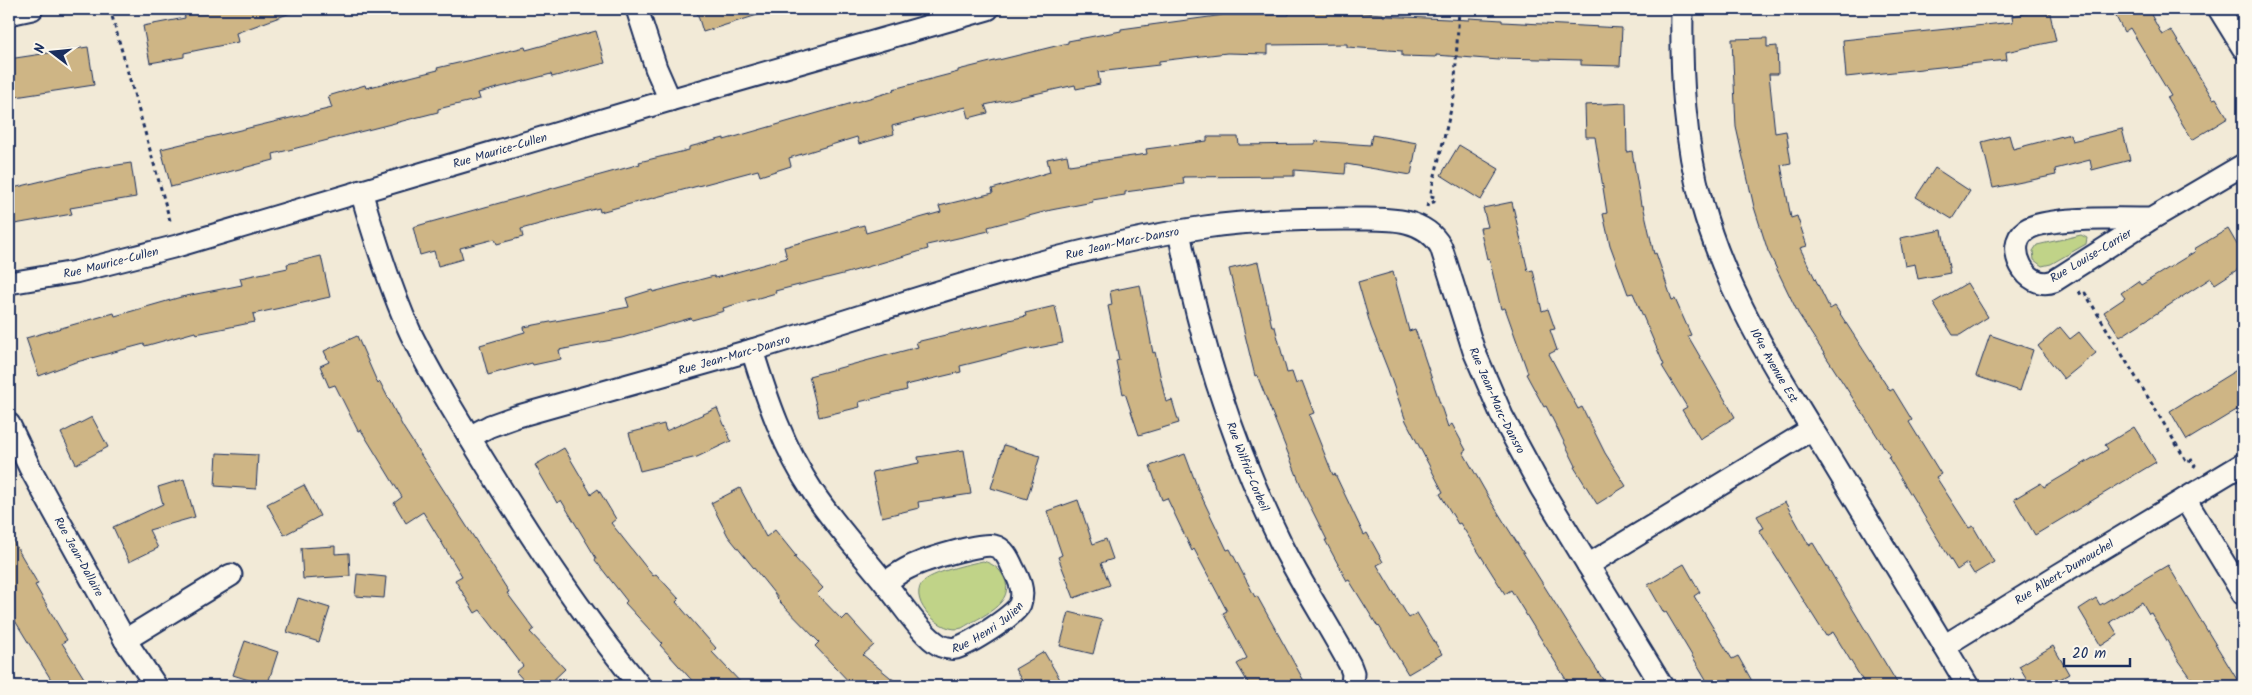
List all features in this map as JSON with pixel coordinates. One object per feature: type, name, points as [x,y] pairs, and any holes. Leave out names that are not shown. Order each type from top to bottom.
[{"type":"street","points":[[9,14],[32,9]]},
{"type":"street","points":[[636,9],[656,68],[670,100]]},
{"type":"street","name":"Rue Maurice-Cullen","points":[[9,283],[75,272],[143,255],[670,100],[988,9]]},
{"type":"street","name":"104e Avenue Est","points":[[1682,9],[1683,80],[1687,132],[1694,170],[1708,223],[1725,271],[1745,315],[1968,686]]},
{"type":"street","points":[[2219,9],[2243,48]]},
{"type":"street","name":"Rue Louise-Carrier","points":[[2151,219],[2083,219],[2035,226],[2025,230],[2019,238],[2017,250],[2019,262],[2025,273],[2034,282],[2048,283],[2243,165]]},
{"type":"street","points":[[361,191],[385,270],[404,318],[431,371],[469,437],[557,577],[587,620],[640,686]]},
{"type":"street","name":"Rue Jean-Marc-Dansro","points":[[469,437],[490,426],[515,417],[752,350],[1056,258],[1110,244],[1230,224],[1316,219],[1402,222],[1420,226],[1432,233],[1444,256],[1465,324],[1498,410],[1541,488],[1662,686]]},
{"type":"street","name":"Rue Wilfrid-Corbeil","points":[[1179,231],[1184,262],[1208,352],[1237,442],[1256,490],[1282,544],[1350,665],[1353,673],[1352,686]]},
{"type":"street","name":"Rue Henri Julien","points":[[752,350],[769,403],[802,475],[821,504],[885,583],[929,636],[947,648],[958,648],[1010,618],[1019,606],[1022,598],[1020,583],[1011,562],[1003,551],[992,545],[980,546],[922,562],[903,570],[885,583]]},
{"type":"street","name":"Rue Jean-Dallaire","points":[[9,424],[30,468],[125,640],[156,686]]},
{"type":"street","points":[[1588,565],[1812,429]]},
{"type":"street","name":"Rue Albert-Dumouchel","points":[[1944,646],[2243,464]]},
{"type":"street","points":[[2185,499],[2243,594]]},
{"type":"street","points":[[125,640],[231,575]]},
{"type":"path","points":[[110,9],[171,224]]},
{"type":"path","points":[[1425,212],[1428,203],[1434,202],[1435,197],[1430,196],[1454,97],[1459,9]]},
{"type":"path","points":[[2078,284],[2081,295],[2085,293],[2188,462],[2192,460],[2194,465],[2192,469],[2196,475]]},
{"type":"green space","points":[[2081,235],[2087,238],[2086,244],[2051,264],[2042,266],[2034,260],[2033,251],[2037,245]]},
{"type":"green space","points":[[983,561],[995,567],[1004,577],[1007,586],[1001,602],[986,614],[962,628],[945,627],[937,622],[923,607],[919,591],[922,583],[933,575]]},
{"type":"building","points":[[206,9],[296,9],[296,11],[236,33],[238,42],[184,53],[184,57],[150,63],[143,26],[185,18],[184,13]]},
{"type":"building","points":[[696,9],[763,9],[764,13],[703,32]]},
{"type":"building","points":[[2049,9],[2056,41],[2006,52],[2007,60],[1846,77],[1843,40],[2013,22],[2012,16]]},
{"type":"building","points":[[2112,9],[2148,9],[2162,35],[2171,30],[2213,99],[2216,98],[2228,118],[2192,140],[2167,98],[2171,96],[2130,28],[2124,32]]},
{"type":"building","points":[[1338,11],[1383,14],[1383,16],[1469,20],[1469,18],[1502,20],[1502,22],[1622,28],[1620,66],[1581,65],[1581,60],[1499,58],[1499,60],[1436,55],[1436,57],[1402,56],[1402,51],[1347,47],[1347,44],[1268,45],[1268,54],[1227,53],[1159,61],[1159,65],[1098,72],[1100,84],[1076,89],[1075,85],[985,105],[988,113],[969,118],[966,107],[892,126],[894,134],[859,144],[857,137],[789,158],[791,166],[760,176],[758,170],[600,212],[599,208],[521,229],[523,237],[497,244],[495,239],[460,248],[463,259],[438,266],[434,251],[420,255],[413,227],[640,164],[639,162],[689,150],[689,147],[724,138],[724,140],[894,91],[893,89],[958,72],[958,70],[1068,43],[1068,41],[1121,31],[1121,29],[1224,15],[1289,15],[1289,12]]},
{"type":"building","points":[[596,31],[605,63],[552,77],[551,74],[478,93],[480,99],[438,109],[438,112],[273,154],[274,160],[171,187],[161,149],[332,108],[328,96],[365,85],[366,88],[438,70],[437,68],[525,47],[526,50]]},
{"type":"building","points":[[1767,38],[1767,47],[1777,46],[1778,74],[1769,74],[1775,133],[1786,131],[1791,163],[1781,165],[1791,218],[1797,216],[1807,246],[1800,248],[1830,309],[1835,306],[1890,391],[1893,389],[1912,420],[1909,422],[1941,474],[1936,477],[1969,528],[1973,526],[1994,562],[1974,574],[1967,563],[1957,570],[1888,457],[1890,456],[1798,313],[1768,251],[1754,207],[1736,127],[1732,39]]},
{"type":"building","points":[[88,47],[94,85],[9,98],[9,59]]},
{"type":"building","points":[[1626,103],[1627,152],[1632,151],[1641,205],[1643,205],[1654,254],[1656,253],[1672,300],[1675,299],[1691,335],[1688,336],[1735,417],[1700,439],[1682,410],[1687,407],[1662,366],[1664,365],[1633,293],[1628,294],[1610,245],[1603,214],[1607,213],[1595,137],[1586,137],[1585,105]]},
{"type":"building","points":[[2122,129],[2130,160],[2092,170],[2090,160],[2055,169],[2056,175],[1993,188],[1982,142],[2009,135],[2013,149],[2070,134],[2072,141]]},
{"type":"building","points":[[1372,135],[1417,143],[1411,175],[1346,164],[1345,174],[1294,170],[1294,176],[1183,177],[1184,184],[1125,192],[1125,195],[1092,200],[1093,202],[1051,210],[988,227],[989,231],[927,245],[928,249],[847,273],[775,291],[776,293],[723,308],[724,311],[692,320],[691,318],[622,338],[559,350],[561,359],[533,365],[532,363],[488,375],[480,345],[525,332],[524,327],[629,307],[626,298],[652,290],[653,292],[714,276],[715,278],[787,258],[784,247],[864,225],[866,233],[941,212],[939,206],[993,193],[992,189],[1050,172],[1047,159],[1067,155],[1069,165],[1147,154],[1146,149],[1207,141],[1207,137],[1238,137],[1239,145],[1315,144],[1315,141],[1370,145]]},
{"type":"building","points":[[1459,145],[1499,169],[1481,200],[1441,175]]},
{"type":"building","points":[[131,163],[136,197],[70,208],[72,214],[9,225],[9,189],[91,169]]},
{"type":"building","points":[[1935,168],[1970,191],[1952,219],[1916,197]]},
{"type":"building","points":[[1512,202],[1528,271],[1533,270],[1542,311],[1548,309],[1555,329],[1550,330],[1557,350],[1549,354],[1578,409],[1582,407],[1605,453],[1626,486],[1597,504],[1574,467],[1576,466],[1546,406],[1544,407],[1526,374],[1528,373],[1505,308],[1501,309],[1480,228],[1488,227],[1483,208]]},
{"type":"building","points":[[2228,229],[2243,255],[2243,266],[2215,284],[2211,278],[2120,337],[2104,312],[2125,298],[2121,293],[2138,281],[2141,285],[2196,251],[2194,249]]},
{"type":"building","points":[[1942,230],[1950,273],[1918,279],[1915,264],[1905,266],[1900,238]]},
{"type":"building","points":[[321,256],[330,297],[253,314],[255,322],[196,334],[195,332],[145,346],[144,344],[73,363],[39,376],[26,338],[114,313],[115,316],[181,297],[242,285],[240,278],[288,268],[287,264]]},
{"type":"building","points":[[1258,262],[1272,327],[1275,327],[1287,373],[1292,372],[1296,384],[1302,381],[1314,413],[1309,415],[1333,475],[1335,474],[1364,535],[1367,533],[1383,562],[1377,565],[1409,618],[1417,613],[1442,654],[1408,674],[1349,580],[1347,581],[1325,540],[1327,540],[1305,496],[1257,375],[1255,376],[1229,269]]},
{"type":"building","points":[[1393,272],[1409,331],[1415,329],[1448,427],[1452,424],[1466,450],[1463,452],[1492,503],[1607,686],[1570,686],[1511,590],[1505,594],[1440,494],[1443,492],[1406,421],[1371,327],[1358,282]]},
{"type":"building","points":[[1967,283],[1988,317],[1960,335],[1953,335],[1933,303]]},
{"type":"building","points":[[1140,285],[1153,353],[1155,352],[1166,402],[1172,400],[1179,423],[1139,435],[1125,393],[1123,394],[1116,361],[1119,360],[1108,306],[1112,305],[1110,291]]},
{"type":"building","points":[[1055,306],[1063,343],[1032,348],[960,366],[961,372],[906,385],[907,390],[859,402],[860,407],[819,417],[809,376],[918,347],[916,342],[1026,316],[1025,313]]},
{"type":"building","points":[[2060,327],[2070,339],[2079,332],[2096,353],[2064,379],[2038,346]]},
{"type":"building","points":[[1990,335],[2033,350],[2020,391],[1976,376]]},
{"type":"building","points":[[357,336],[378,384],[380,382],[403,427],[509,592],[507,593],[534,629],[530,632],[565,669],[547,686],[529,686],[516,672],[523,666],[480,610],[475,613],[455,580],[462,576],[423,512],[406,523],[394,503],[402,497],[361,430],[358,431],[335,385],[329,387],[320,366],[329,362],[324,351]]},
{"type":"building","points":[[2243,366],[2243,406],[2187,440],[2170,411]]},
{"type":"building","points":[[717,408],[731,441],[697,457],[640,471],[629,433],[664,424],[666,431]]},
{"type":"building","points":[[92,417],[108,447],[76,464],[61,433]]},
{"type":"building","points":[[2134,427],[2156,462],[2035,535],[2014,499],[2041,483],[2044,487],[2108,449],[2105,445]]},
{"type":"building","points":[[1004,445],[1040,456],[1027,499],[991,488]]},
{"type":"building","points":[[564,448],[591,494],[598,489],[616,519],[611,523],[653,576],[656,574],[679,599],[676,602],[716,648],[712,652],[744,686],[697,686],[660,645],[662,643],[625,603],[627,601],[595,560],[596,558],[561,500],[557,503],[535,465]]},
{"type":"building","points":[[964,450],[971,494],[918,502],[919,508],[882,517],[872,472],[919,463],[918,457]]},
{"type":"building","points":[[217,453],[258,455],[256,489],[215,486]]},
{"type":"building","points":[[1185,454],[1198,489],[1227,550],[1230,549],[1255,597],[1257,596],[1304,681],[1295,686],[1250,686],[1237,664],[1247,658],[1223,613],[1227,611],[1194,549],[1192,551],[1167,498],[1162,500],[1150,466]]},
{"type":"building","points":[[184,479],[195,517],[149,530],[158,548],[129,562],[113,527],[163,504],[158,487]]},
{"type":"building","points":[[304,485],[320,516],[284,535],[267,504]]},
{"type":"building","points":[[740,488],[766,537],[775,530],[796,556],[794,557],[823,588],[817,594],[842,620],[847,615],[874,645],[863,655],[901,686],[853,686],[815,646],[819,642],[777,599],[728,536],[711,503]]},
{"type":"building","points":[[1078,500],[1093,544],[1106,539],[1113,559],[1101,563],[1110,585],[1074,598],[1058,557],[1062,555],[1047,511]]},
{"type":"building","points":[[1785,502],[1809,545],[1813,543],[1899,686],[1866,686],[1833,632],[1826,636],[1759,530],[1764,528],[1757,516]]},
{"type":"building","points":[[9,534],[38,584],[35,585],[67,640],[62,643],[89,686],[55,686],[9,611]]},
{"type":"building","points":[[335,546],[335,554],[349,553],[350,576],[303,579],[301,548]]},
{"type":"building","points":[[1684,564],[1700,592],[1694,596],[1732,659],[1738,656],[1752,681],[1742,686],[1710,686],[1666,612],[1664,613],[1648,585]]},
{"type":"building","points":[[2168,565],[2241,686],[2197,686],[2177,658],[2151,613],[2149,614],[2142,602],[2110,622],[2118,635],[2101,646],[2079,609],[2096,598],[2100,605]]},
{"type":"building","points":[[357,574],[386,577],[384,598],[355,596]]},
{"type":"building","points":[[298,598],[330,608],[319,642],[287,632]]},
{"type":"building","points":[[1069,612],[1102,620],[1093,654],[1060,646]]},
{"type":"building","points":[[245,641],[278,652],[267,686],[233,675]]},
{"type":"building","points":[[2053,646],[2069,674],[2048,686],[2031,686],[2019,666]]},
{"type":"building","points":[[1044,652],[1064,686],[1025,686],[1015,669]]}]
